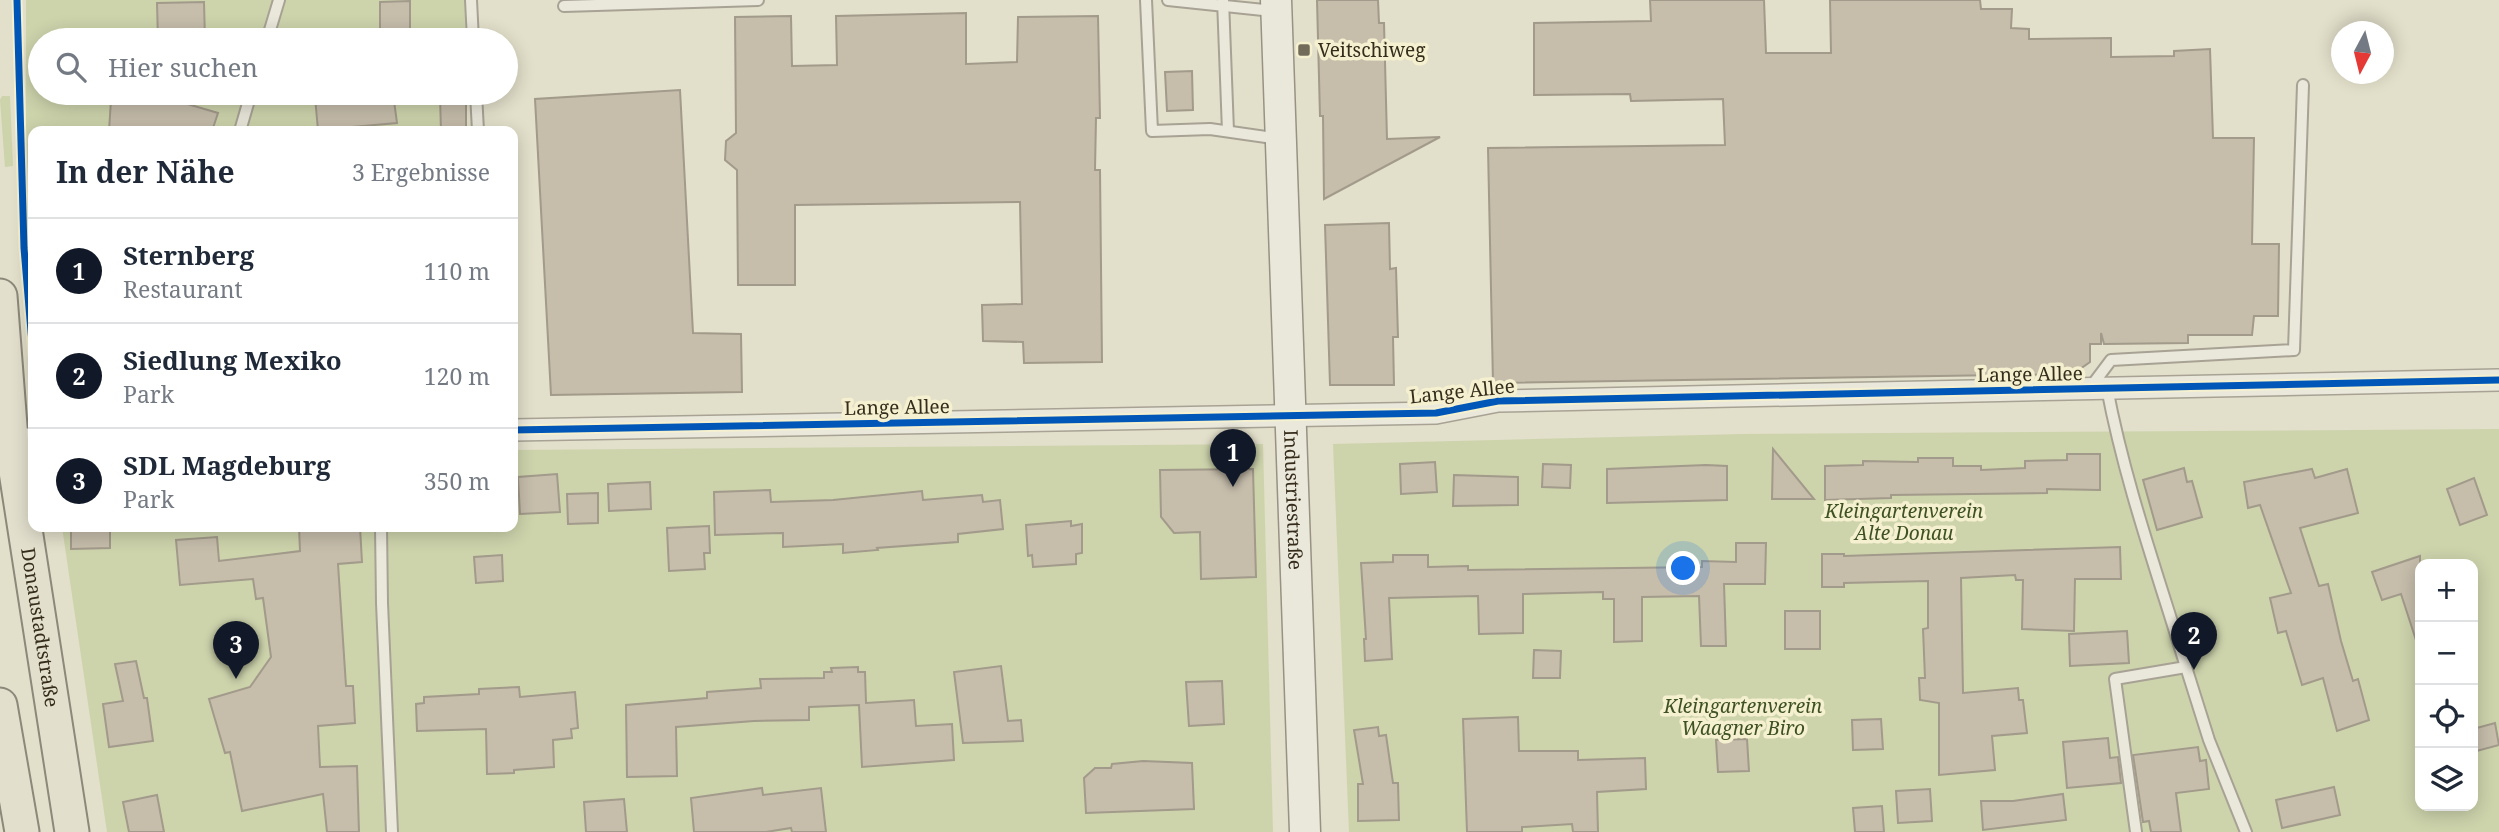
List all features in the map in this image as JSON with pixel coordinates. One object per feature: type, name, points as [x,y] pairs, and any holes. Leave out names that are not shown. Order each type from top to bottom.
[{"type":"main road","name":"Donaustadtstraße","points":[[0,296],[15,439],[28,529]]},
{"type":"main road","name":"Donaustadtstraße","points":[[28,532],[72,832]]},
{"type":"main road","points":[[0,705],[22,832]]},
{"type":"street","name":"Industriestraße","points":[[1276,6],[1305,832]]},
{"type":"street","name":"Lange Allee","points":[[518,430],[1436,413],[1498,401],[2499,380]]},
{"type":"lane","points":[[271,28],[279,0]]},
{"type":"lane","points":[[471,0],[472,28]]},
{"type":"lane","points":[[564,6],[758,0]]},
{"type":"lane","points":[[1146,0],[1152,131],[1210,129],[1280,139]]},
{"type":"lane","points":[[1168,0],[1276,6]]},
{"type":"lane","points":[[1223,2],[1228,131]]},
{"type":"lane","points":[[2246,832],[2209,740],[2115,428],[2098,388],[2111,359],[2294,350],[2303,85]]},
{"type":"lane","points":[[241,126],[248,105]]},
{"type":"lane","points":[[476,105],[478,126]]},
{"type":"lane","points":[[381,532],[392,832]]},
{"type":"lane","points":[[2136,832],[2115,678],[2186,667]]},
{"type":"green space","points":[[26,0],[466,0],[465,28],[28,28],[28,105],[466,105],[466,126],[28,126],[28,179]]},
{"type":"green space","points":[[2,96],[10,96],[13,166],[5,167],[0,100]]},
{"type":"green space","points":[[2499,429],[2499,832],[1349,832],[1333,444],[1743,434]]},
{"type":"green space","points":[[1263,444],[1273,832],[107,832],[63,532],[518,532],[518,450]]},
{"type":"building","points":[[1317,0],[1378,0],[1379,23],[1384,23],[1387,139],[1440,137],[1324,199],[1323,116],[1320,116]]},
{"type":"building","points":[[1650,0],[1764,0],[1766,53],[1831,53],[1830,0],[1980,0],[1981,9],[2012,9],[2011,28],[2029,29],[2029,39],[2111,38],[2111,57],[2174,56],[2174,51],[2210,49],[2213,138],[2254,138],[2252,244],[2279,244],[2278,316],[2254,316],[2252,335],[2188,335],[2188,343],[2104,344],[2101,333],[2101,344],[2090,344],[2090,362],[2073,374],[1493,383],[1488,148],[1725,145],[1723,99],[1631,101],[1630,94],[1534,95],[1534,23],[1651,21]]},
{"type":"building","points":[[410,1],[410,28],[380,28],[380,2]]},
{"type":"building","points":[[204,2],[205,28],[158,28],[157,3]]},
{"type":"building","points":[[966,13],[966,64],[1017,62],[1018,17],[1098,16],[1100,118],[1096,118],[1095,170],[1100,170],[1102,362],[1024,363],[1023,342],[983,341],[982,305],[1022,304],[1020,202],[795,205],[795,285],[738,285],[737,170],[725,160],[726,141],[736,133],[735,17],[791,16],[792,66],[837,65],[836,16]]},
{"type":"building","points":[[1192,71],[1193,110],[1167,111],[1165,72]]},
{"type":"building","points":[[680,90],[693,333],[741,334],[742,392],[551,395],[535,99]]},
{"type":"building","points":[[111,105],[191,105],[218,113],[214,126],[109,126]]},
{"type":"building","points":[[316,105],[395,105],[397,123],[318,126]]},
{"type":"building","points":[[440,105],[466,105],[466,126],[441,126]]},
{"type":"building","points":[[1389,223],[1390,269],[1396,268],[1398,337],[1393,337],[1394,385],[1330,385],[1325,225]]},
{"type":"building","points":[[1773,449],[1814,499],[1772,499]]},
{"type":"building","points":[[2067,454],[2100,454],[2100,490],[2047,489],[2047,493],[1891,495],[1891,498],[1825,500],[1825,466],[1863,465],[1863,461],[1918,462],[1918,458],[1953,458],[1953,466],[1981,466],[1981,470],[2025,468],[2025,461],[2067,460]]},
{"type":"building","points":[[1435,462],[1437,492],[1401,494],[1400,464]]},
{"type":"building","points":[[1543,464],[1571,465],[1570,488],[1542,487]]},
{"type":"building","points":[[1727,466],[1727,500],[1607,503],[1607,469]]},
{"type":"building","points":[[2184,468],[2187,482],[2192,481],[2202,517],[2157,530],[2143,480]]},
{"type":"building","points":[[1253,469],[1256,577],[1201,579],[1200,532],[1174,533],[1161,517],[1160,470]]},
{"type":"building","points":[[2312,469],[2315,478],[2347,469],[2358,513],[2300,528],[2319,586],[2328,584],[2353,681],[2358,679],[2369,720],[2337,731],[2323,678],[2302,685],[2286,631],[2278,633],[2270,598],[2291,593],[2260,505],[2248,508],[2244,482]]},
{"type":"building","points":[[557,474],[560,512],[520,514],[518,477]]},
{"type":"building","points":[[1454,475],[1518,477],[1518,505],[1453,506]]},
{"type":"building","points":[[2474,478],[2487,515],[2460,525],[2447,489]]},
{"type":"building","points":[[650,482],[651,509],[609,511],[608,484]]},
{"type":"building","points":[[770,490],[771,502],[833,500],[922,491],[923,500],[982,495],[983,502],[1000,500],[1003,529],[958,534],[958,542],[843,553],[843,544],[783,547],[783,533],[715,535],[714,492]]},
{"type":"building","points":[[598,493],[598,523],[568,524],[567,494]]},
{"type":"building","points":[[1071,521],[1071,526],[1082,524],[1082,553],[1076,554],[1076,564],[1033,567],[1032,555],[1028,556],[1026,525]]},
{"type":"building","points":[[709,526],[710,553],[704,553],[705,569],[669,571],[667,528]]},
{"type":"building","points":[[71,532],[110,532],[110,548],[71,549]]},
{"type":"building","points":[[299,532],[360,532],[362,562],[338,564],[346,686],[353,686],[355,723],[318,726],[320,767],[357,766],[359,832],[327,832],[323,794],[242,811],[230,752],[225,753],[209,699],[250,687],[271,657],[263,598],[256,599],[253,579],[180,585],[176,540],[217,537],[219,561],[300,551]]},
{"type":"building","points":[[1736,543],[1766,543],[1765,584],[1724,584],[1726,646],[1701,646],[1699,596],[1642,597],[1642,641],[1614,642],[1614,599],[1603,599],[1603,592],[1523,594],[1523,633],[1479,634],[1478,596],[1389,598],[1392,659],[1365,661],[1361,563],[1393,562],[1393,555],[1428,555],[1428,567],[1468,566],[1468,570],[1702,567],[1702,561],[1736,562]]},
{"type":"building","points":[[2120,547],[2121,579],[2075,579],[2074,631],[2022,629],[2023,580],[2016,580],[2015,575],[1961,578],[1963,693],[2018,688],[2019,700],[2023,700],[2027,733],[1992,736],[1995,770],[1939,775],[1939,703],[1920,700],[1919,678],[1925,678],[1923,629],[1928,628],[1928,581],[1844,583],[1844,587],[1822,587],[1822,554],[1844,556]]},
{"type":"building","points":[[502,555],[503,581],[476,583],[474,557]]},
{"type":"building","points":[[2420,556],[2420,559],[2415,559],[2415,637],[2401,594],[2382,600],[2372,572]]},
{"type":"building","points":[[1785,611],[1820,611],[1820,649],[1785,649]]},
{"type":"building","points":[[2127,631],[2129,663],[2070,666],[2069,634]]},
{"type":"building","points":[[1534,650],[1561,651],[1560,678],[1533,678]]},
{"type":"building","points":[[136,661],[144,698],[147,698],[153,741],[109,747],[103,704],[123,701],[115,664]]},
{"type":"building","points":[[1001,666],[1008,721],[1021,720],[1023,741],[963,743],[954,672]]},
{"type":"building","points":[[858,667],[858,672],[865,672],[866,703],[914,700],[916,726],[952,724],[954,760],[862,767],[859,705],[809,707],[809,720],[676,727],[677,776],[627,777],[626,705],[707,698],[707,692],[761,688],[760,679],[824,678],[824,672],[832,672],[831,668]]},
{"type":"building","points":[[1222,681],[1224,724],[1189,726],[1186,682]]},
{"type":"building","points":[[519,687],[520,697],[575,692],[578,728],[571,729],[572,738],[553,740],[554,767],[487,774],[486,729],[417,731],[416,704],[424,703],[424,697],[479,694],[479,689]]},
{"type":"building","points":[[1518,717],[1519,751],[1578,751],[1578,760],[1645,758],[1646,789],[1597,792],[1598,832],[1573,832],[1572,824],[1522,827],[1522,832],[1467,832],[1463,719]]},
{"type":"building","points":[[1881,719],[1883,749],[1853,750],[1852,720]]},
{"type":"building","points":[[2495,723],[2499,745],[2478,751],[2478,728]]},
{"type":"building","points":[[1378,727],[1379,736],[1386,735],[1393,783],[1398,783],[1399,820],[1358,821],[1358,784],[1363,784],[1354,730]]},
{"type":"building","points":[[2108,738],[2110,758],[2118,757],[2121,783],[2067,788],[2063,742]]},
{"type":"building","points":[[1747,739],[1749,771],[1718,772],[1716,740]]},
{"type":"building","points":[[2198,747],[2200,761],[2206,760],[2209,789],[2176,793],[2181,832],[2151,832],[2149,821],[2143,822],[2133,755]]},
{"type":"building","points":[[1143,761],[1192,763],[1194,809],[1086,813],[1084,778],[1095,768],[1111,768],[1112,764]]},
{"type":"building","points":[[2334,787],[2340,815],[2282,828],[2276,800]]},
{"type":"building","points":[[762,788],[763,795],[821,788],[826,832],[792,832],[791,828],[766,832],[694,832],[691,798]]},
{"type":"building","points":[[1930,789],[1932,821],[1898,823],[1896,791]]},
{"type":"building","points":[[2063,794],[2066,820],[1983,830],[1981,801],[2013,801]]},
{"type":"building","points":[[157,795],[164,832],[129,832],[123,802]]},
{"type":"building","points":[[624,799],[627,832],[586,832],[584,802]]},
{"type":"building","points":[[1882,806],[1884,832],[1855,832],[1853,808]]},
{"type":"cycle path","points":[[17,0],[24,248],[28,296]]},
{"type":"cycle path","points":[[518,430],[1436,413],[1498,401],[2499,380]]},
{"type":"place","name":"Veitschiweg","points":[[1304,50]]},
{"type":"place","name":"Sternberg","points":[[1233,487]]},
{"type":"place","name":"Siedlung Mexiko","points":[[2194,670]]},
{"type":"place","name":"SDL Magdeburg","points":[[236,679]]},
{"type":"park label","name":"Kleingartenverein Alte Donau","points":[[1904,522]]},
{"type":"park label","name":"Kleingartenverein Waagner Biro","points":[[1743,717]]}]
